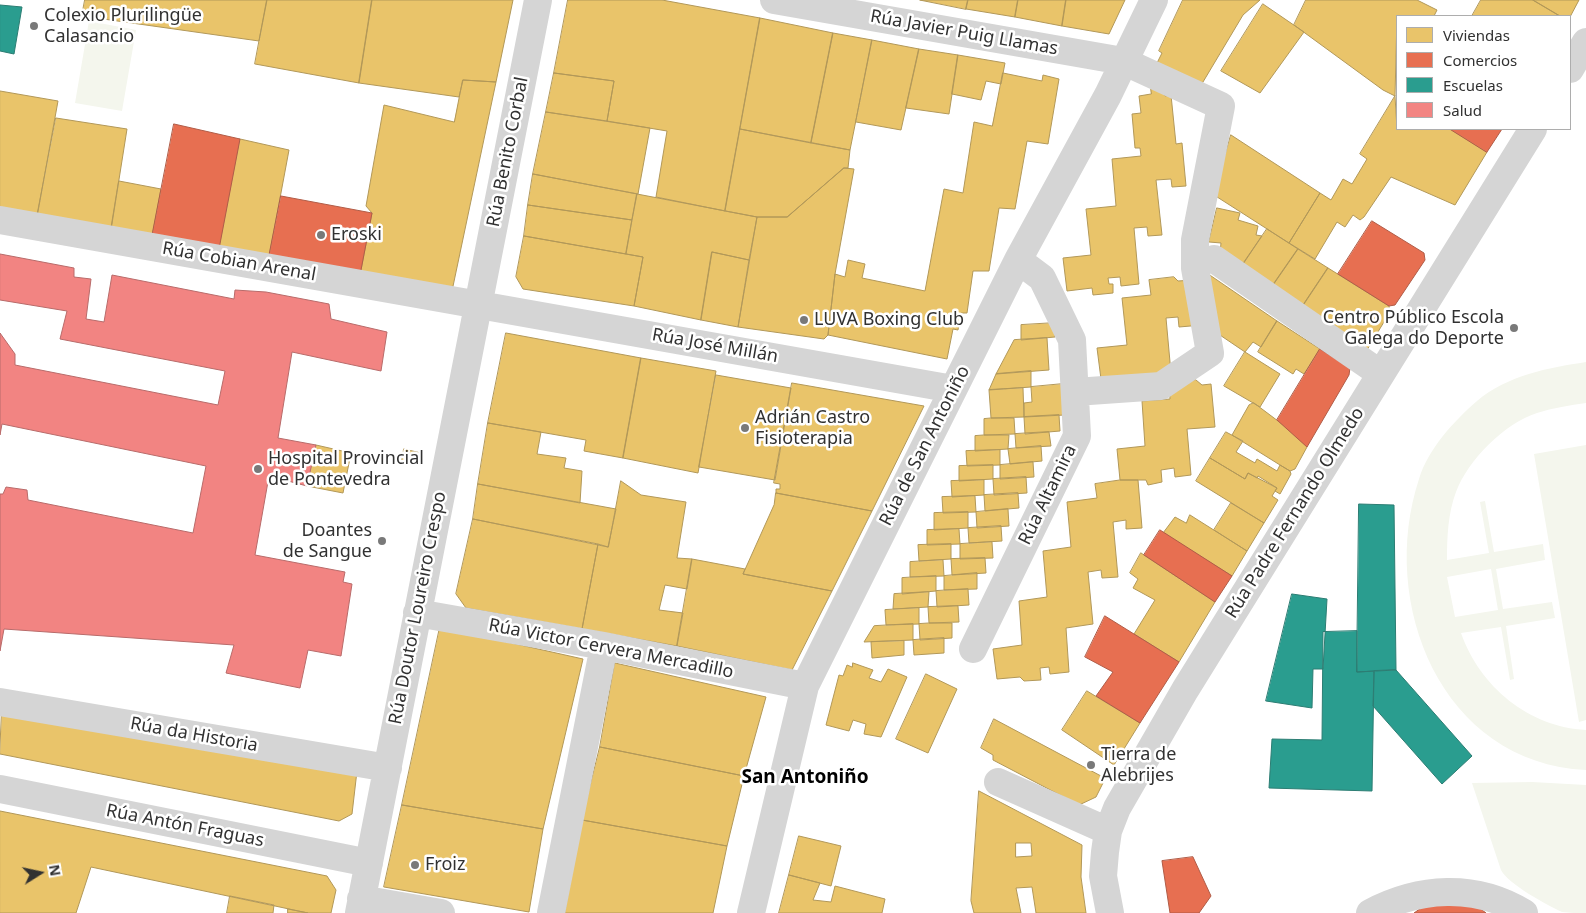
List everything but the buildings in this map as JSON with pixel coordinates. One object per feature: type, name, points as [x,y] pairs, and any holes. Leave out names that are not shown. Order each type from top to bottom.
[{"type":"street","name":"Rúa Benito Corbal","points":[[478,303],[538,0]]},
{"type":"street","name":"Rúa Javier Puig Llamas","points":[[774,0],[1124,61],[1221,106],[1195,240],[1195,268],[1210,353],[1160,386],[1075,392]]},
{"type":"street","name":"Rúa de San Antoniño","points":[[751,913],[805,686],[1018,260],[1108,95],[1154,0]]},
{"type":"street","points":[[1571,67],[1586,42]]},
{"type":"street","name":"Rúa Padre Fernando Olmedo","points":[[1110,913],[1103,876],[1108,831],[1117,808],[1185,690],[1532,130]]},
{"type":"street","name":"Rúa Cobian Arenal","points":[[0,220],[478,303]]},
{"type":"street","points":[[1214,259],[1381,374]]},
{"type":"street","name":"Rúa Altamira","points":[[973,649],[1077,436],[1072,340],[1042,278],[1018,260]]},
{"type":"street","name":"Rúa José Millán","points":[[478,303],[953,389]]},
{"type":"street","name":"Rúa Doutor Loureiro Crespo","points":[[360,906],[478,303]]},
{"type":"street","name":"Rúa Victor Cervera Mercadillo","points":[[417,613],[604,646],[805,686]]},
{"type":"street","points":[[551,913],[604,646]]},
{"type":"street","name":"Rúa da Historia","points":[[0,702],[388,768]]},
{"type":"street","points":[[998,782],[1108,831]]},
{"type":"street","name":"Rúa Antón Fraguas","points":[[0,789],[369,864]]},
{"type":"street","points":[[1370,913],[1406,897],[1430,892],[1452,891],[1471,892],[1492,898],[1524,913]]},
{"type":"street","points":[[360,906],[441,913]]},
{"type":"shaded area","points":[[89,21],[136,30],[122,111],[75,103]]},
{"type":"shaded area","points":[[1586,362],[1586,403],[1549,410],[1525,418],[1500,434],[1469,468],[1456,492],[1451,508],[1448,525],[1447,560],[1489,553],[1480,502],[1485,501],[1494,552],[1543,544],[1545,560],[1496,569],[1503,609],[1552,602],[1555,618],[1506,626],[1514,679],[1510,680],[1501,627],[1461,633],[1469,653],[1481,671],[1509,701],[1545,721],[1565,727],[1586,730],[1586,770],[1536,761],[1493,739],[1459,708],[1433,668],[1416,624],[1407,576],[1408,527],[1419,479],[1435,446],[1443,436],[1477,401],[1502,385],[1543,370]],"holes":[[[1491,569],[1498,610],[1455,617],[1447,577]]]},
{"type":"shaded area","points":[[1586,445],[1586,720],[1579,722],[1534,454]]},
{"type":"shaded area","points":[[1532,782],[1586,785],[1586,913],[1562,912],[1555,909],[1519,888],[1501,870],[1472,783]]},
{"type":"place","name":"Colexio Plurilingüe Calasancio","points":[[34,26]]},
{"type":"place","name":"Eroski","points":[[321,235]]},
{"type":"place","name":"LUVA Boxing Club","points":[[804,320]]},
{"type":"place","name":"Centro Público Escola Galega do Deporte","points":[[1514,328]]},
{"type":"place","name":"Adrián Castro Fisioterapia","points":[[745,428]]},
{"type":"place","name":"Hospital Provincial de Pontevedra","points":[[258,469]]},
{"type":"place","name":"Doantes de Sangue","points":[[382,541]]},
{"type":"place","name":"Tierra de Alebrijes","points":[[1091,765]]},
{"type":"place","name":"Froiz","points":[[415,865]]},
{"type":"district","name":"San Antoniño","points":[[805,778]]}]
